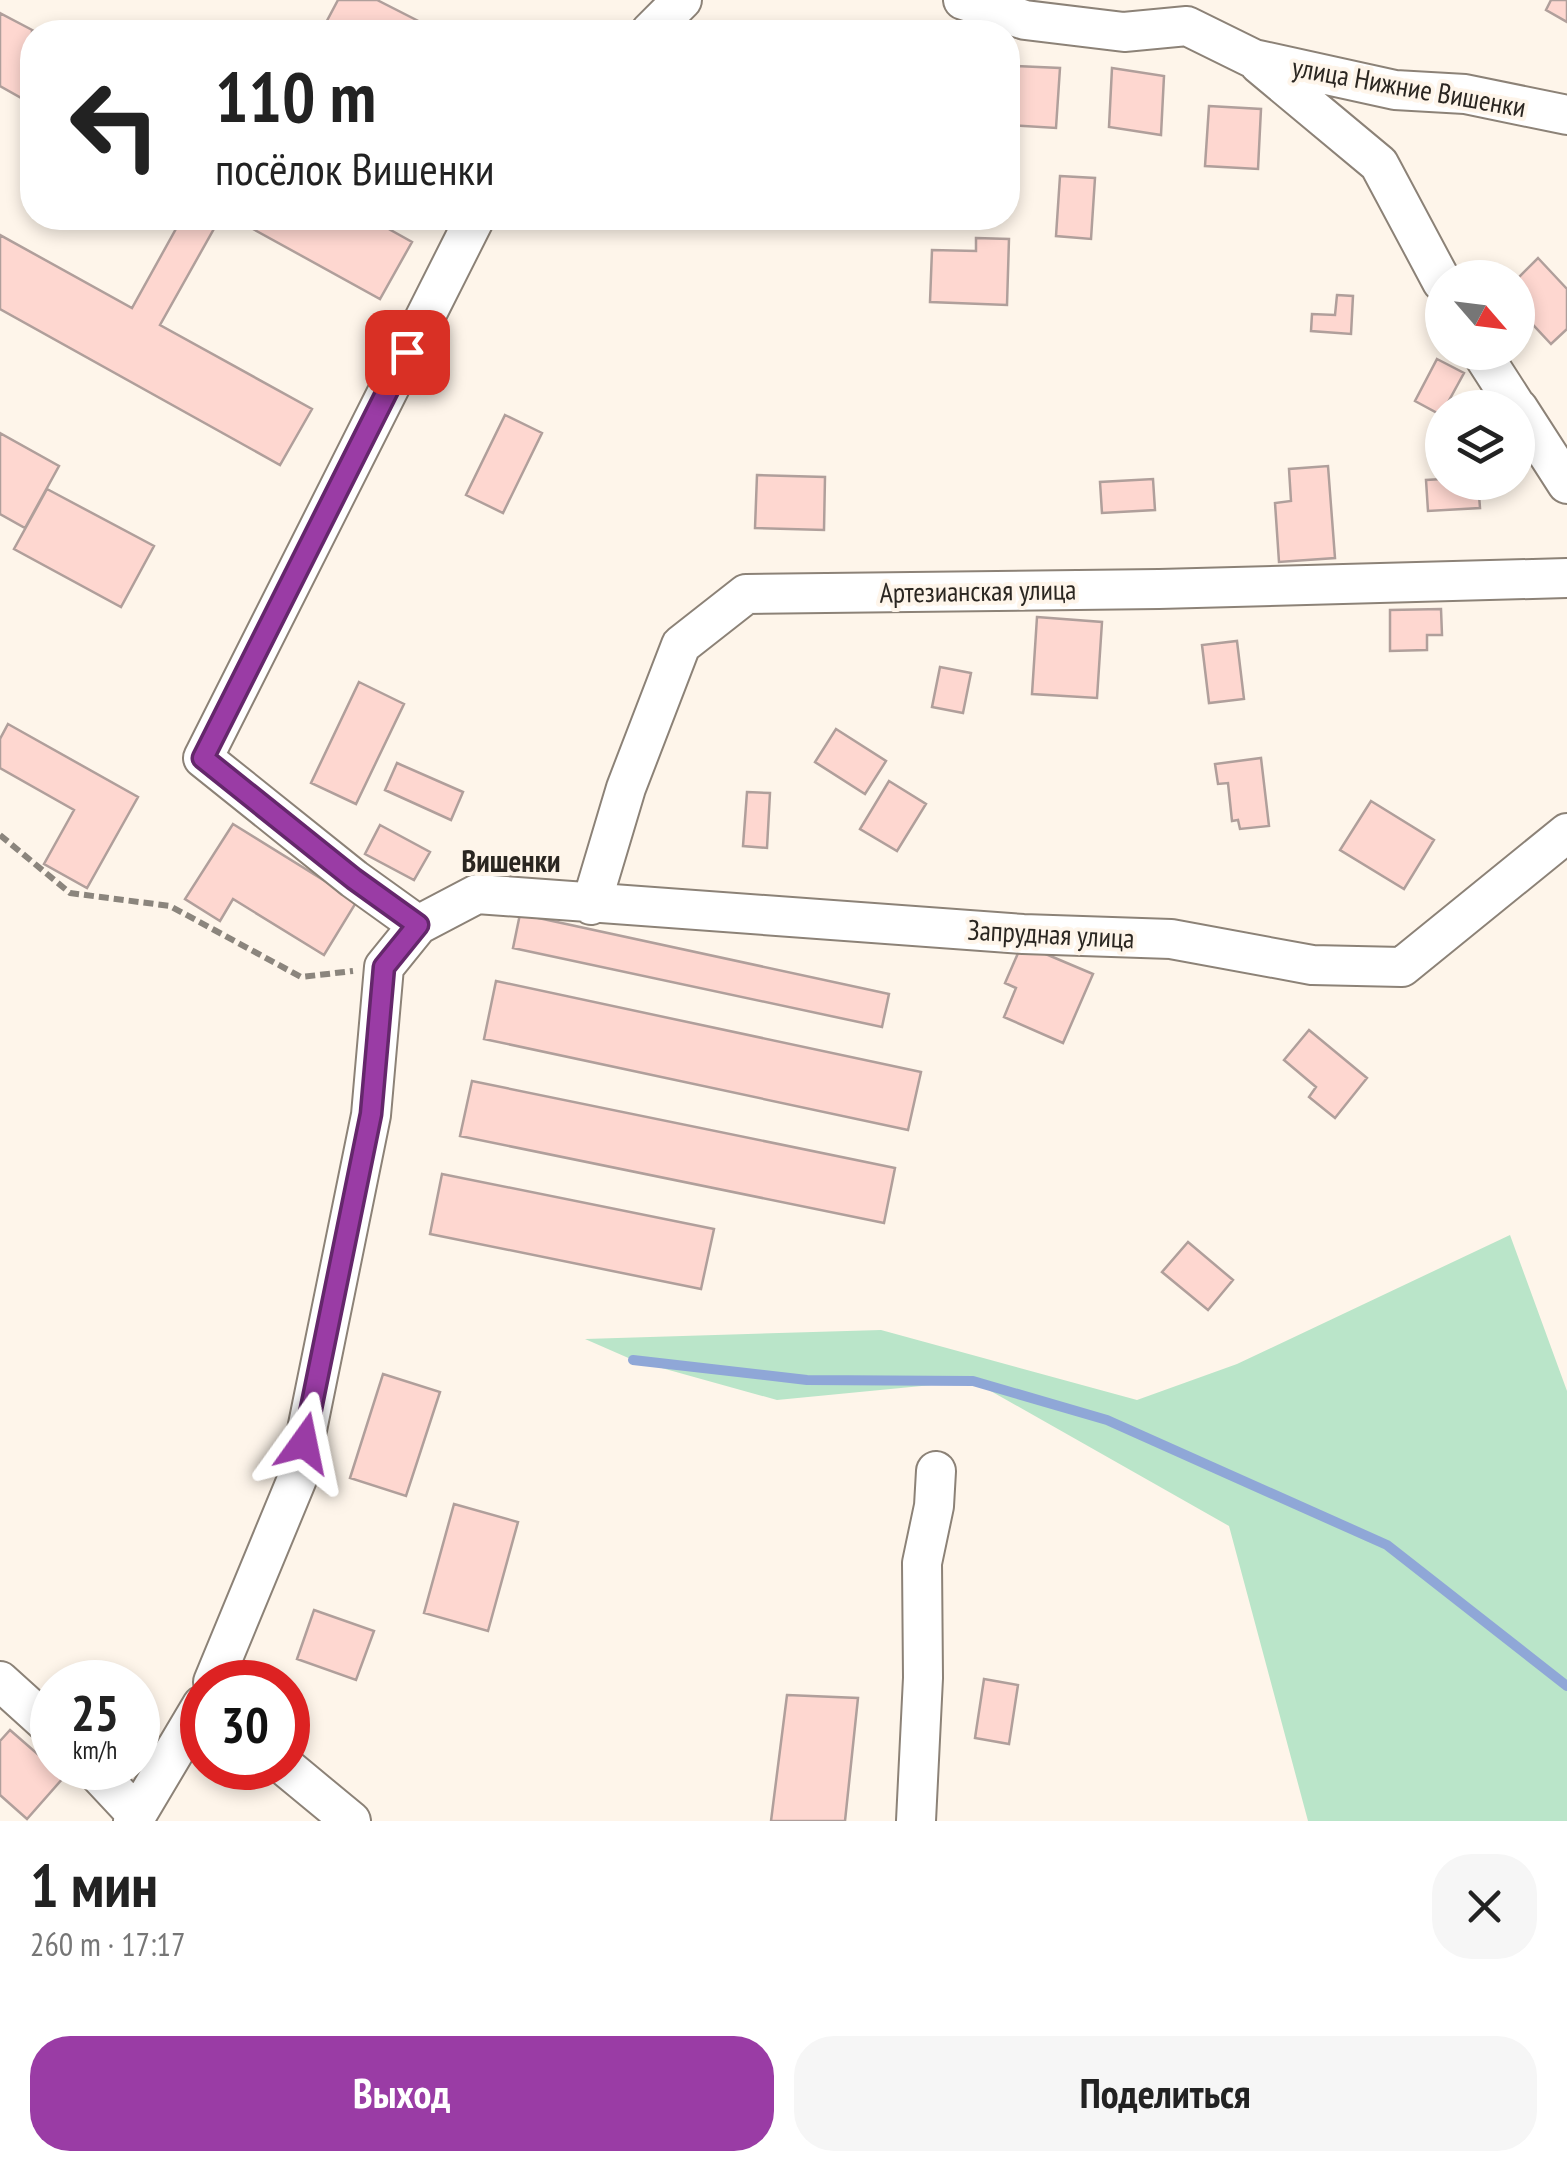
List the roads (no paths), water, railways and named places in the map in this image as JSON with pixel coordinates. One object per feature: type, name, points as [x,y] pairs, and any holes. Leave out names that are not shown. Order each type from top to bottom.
[{"type":"street","points":[[662,20],[682,0]]},
{"type":"street","name":"улица Нижние Вишенки","points":[[963,0],[1025,20],[1124,32],[1187,26],[1254,59],[1395,90],[1466,94],[1567,116]]},
{"type":"street","points":[[1254,59],[1379,164],[1430,260]]},
{"type":"street","points":[[222,1660],[297,1479],[371,1114],[384,967],[418,925],[203,758],[469,230]]},
{"type":"street","points":[[1535,435],[1567,484]]},
{"type":"street","name":"Артезианская улица","points":[[591,905],[626,788],[681,646],[746,594],[1159,589],[1567,578]]},
{"type":"street","name":"Запрудная улица","points":[[418,925],[477,894],[1022,934],[1171,939],[1312,965],[1402,967],[1567,834]]},
{"type":"street","points":[[916,1821],[923,1678],[922,1563],[934,1506],[936,1471]]},
{"type":"street","points":[[0,1681],[30,1708]]},
{"type":"street","points":[[111,1790],[135,1818],[180,1748]]},
{"type":"street","points":[[310,1787],[351,1821]]},
{"type":"waterway","points":[[633,1360],[807,1380],[973,1381],[1107,1420],[1387,1545],[1567,1686]]},
{"type":"district","name":"Вишенки","points":[[511,862]]}]
